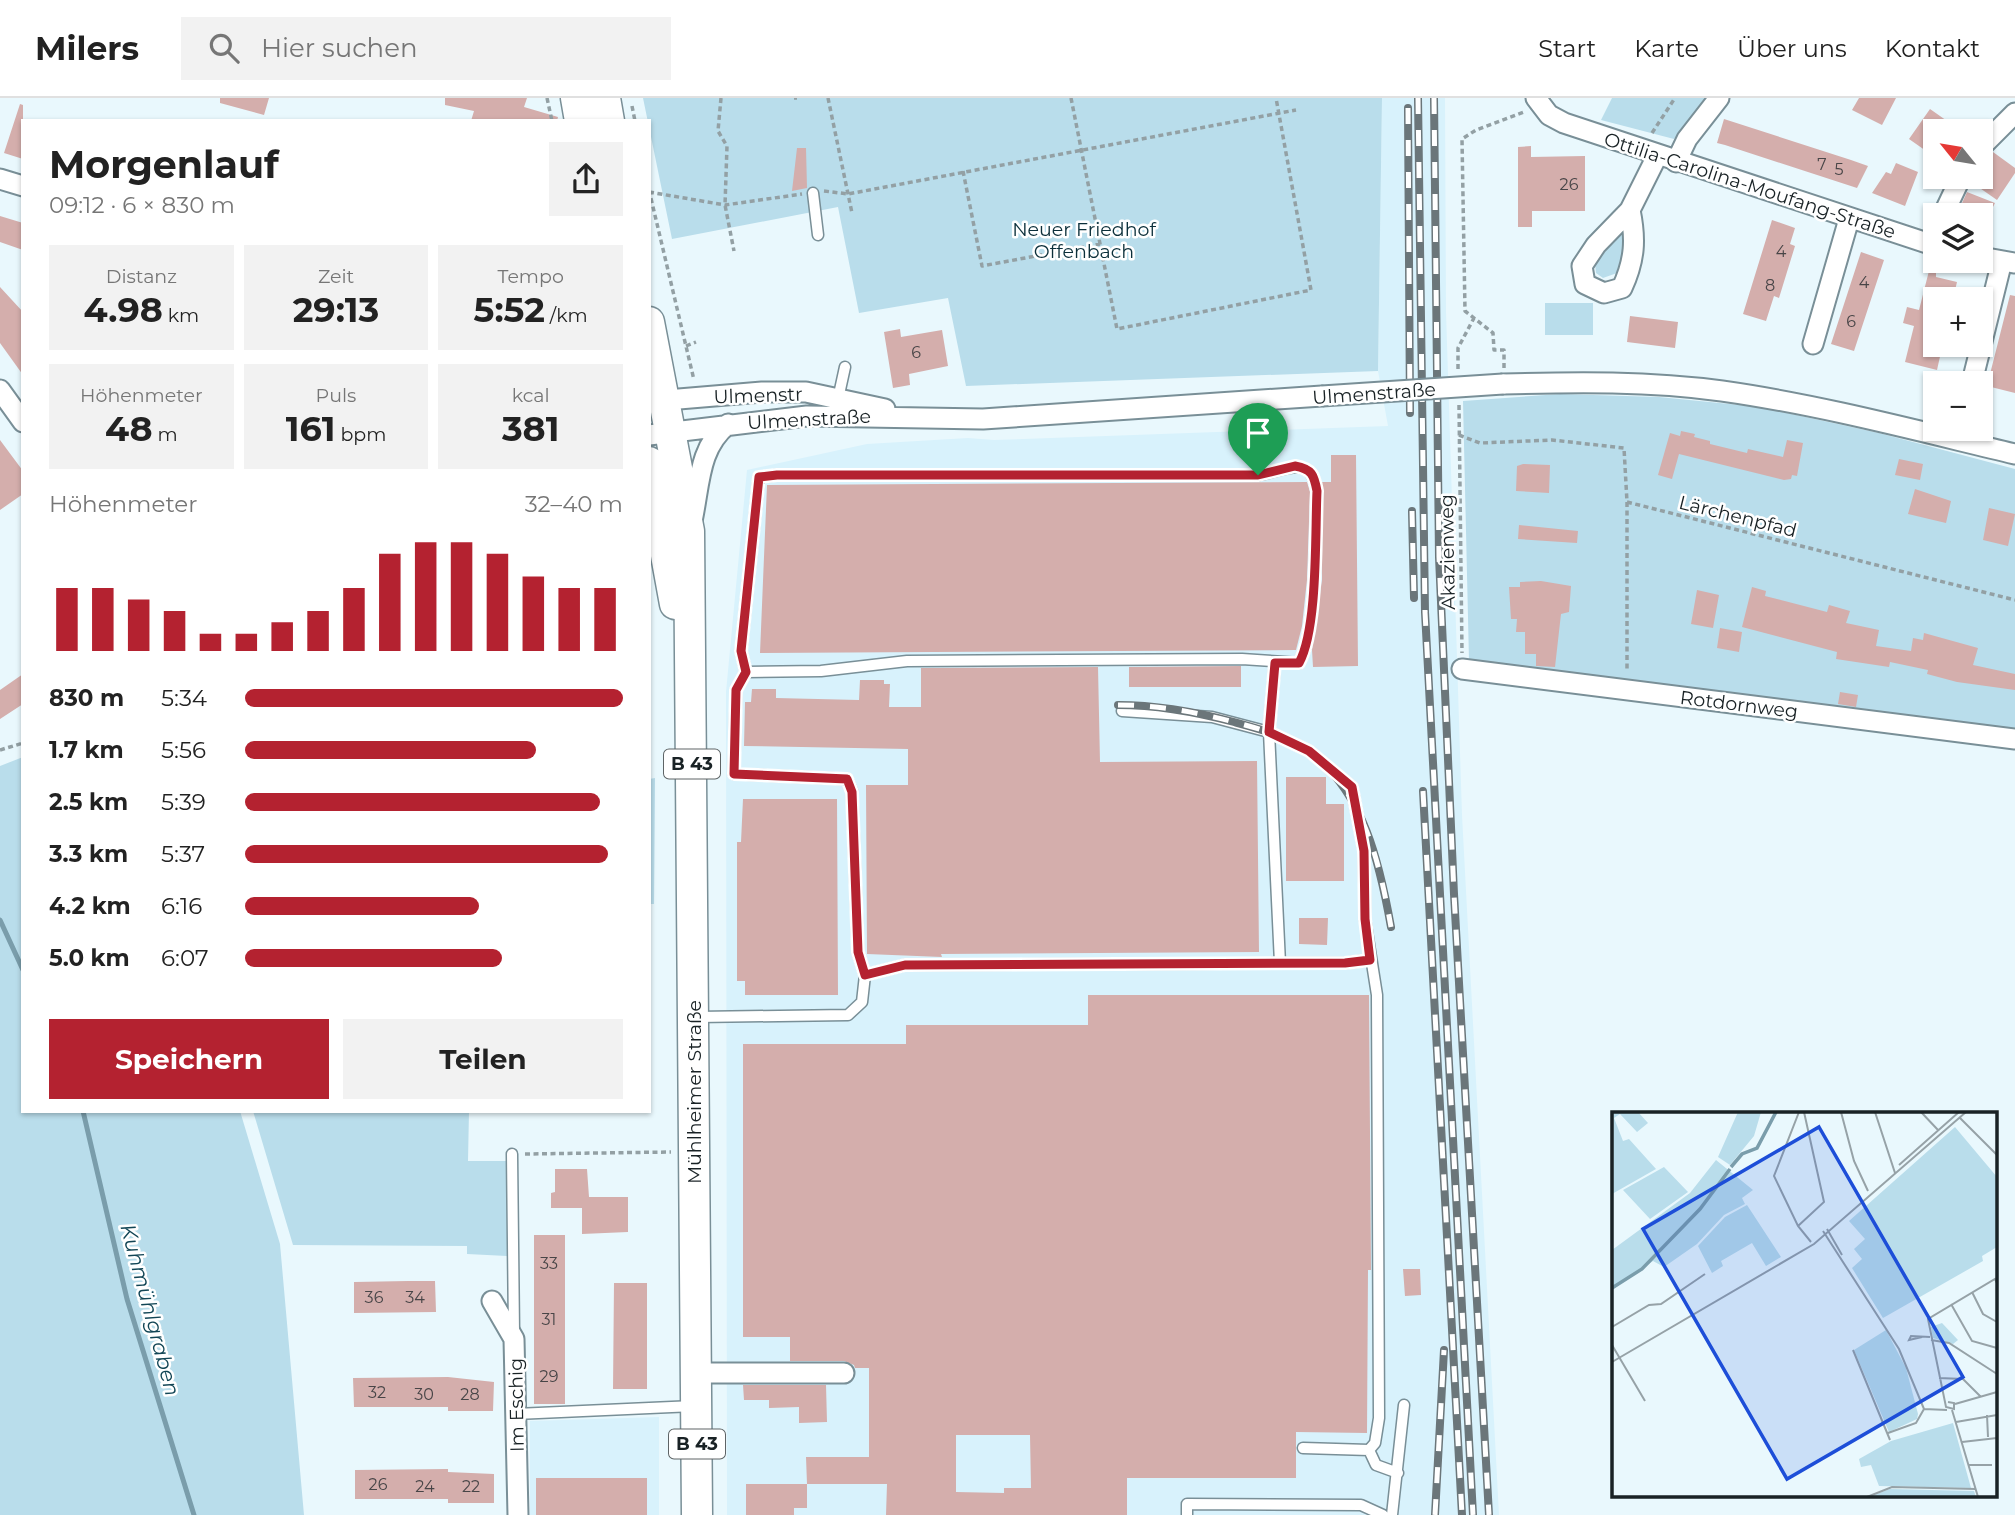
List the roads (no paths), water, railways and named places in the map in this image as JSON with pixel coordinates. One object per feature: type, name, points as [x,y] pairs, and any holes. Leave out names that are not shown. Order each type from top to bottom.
[{"type":"main road","points":[[576,98],[580,119]]},
{"type":"main road","points":[[605,98],[609,119]]},
{"type":"main road","name":"Mühlheimer Straße","points":[[651,342],[668,541]]},
{"type":"main road","name":"Mühlheimer Straße","points":[[651,470],[668,541],[689,669],[694,859],[697,1515]]},
{"type":"street","points":[[1630,210],[1659,156],[1687,139],[1719,98]]},
{"type":"street","name":"Ottilia-Carolina-Moufang-Straße","points":[[1538,102],[1564,123],[1849,219],[1923,240]]},
{"type":"street","points":[[1993,135],[2015,113]]},
{"type":"street","points":[[0,179],[21,185]]},
{"type":"street","points":[[1813,344],[1849,219]]},
{"type":"street","points":[[1975,371],[2008,262]]},
{"type":"street","name":"Ulmenstraße","points":[[660,433],[807,416],[906,415],[983,419],[1322,396],[1504,376],[1720,391],[1835,411],[2015,454]]},
{"type":"street","points":[[0,390],[21,419]]},
{"type":"street","name":"Ulmenstr","points":[[657,401],[762,392],[806,392],[840,397],[906,415]]},
{"type":"street","name":"Ulmenstraße","points":[[668,541],[706,449],[714,435],[728,424]]},
{"type":"street","name":"Rotdornweg","points":[[1462,669],[2015,739]]},
{"type":"street","name":"Im Eschig","points":[[492,1301],[514,1339],[518,1515]]},
{"type":"street","points":[[697,1373],[844,1373]]},
{"type":"lane","points":[[813,193],[818,236]]},
{"type":"lane","points":[[807,416],[840,397],[845,367]]},
{"type":"lane","points":[[694,1017],[848,1015],[862,1002],[865,975],[858,952],[852,792],[847,779],[734,774],[736,690],[746,672],[741,651],[759,477],[1258,475],[1295,466],[1307,468],[1314,476],[1317,491],[1310,614],[1305,653],[1299,663],[1242,659],[907,661],[821,671],[746,672]]},
{"type":"lane","points":[[1275,663],[1269,732],[1280,963]]},
{"type":"lane","points":[[1122,711],[1212,717],[1269,732],[1309,751],[1352,787],[1364,851],[1365,919],[1377,995],[1379,1418],[1375,1443],[1369,1450]]},
{"type":"lane","points":[[865,975],[905,965],[1370,960]]},
{"type":"lane","points":[[512,1154],[514,1339]]},
{"type":"lane","points":[[1392,1515],[1404,1405]]},
{"type":"lane","points":[[516,1414],[697,1406]]},
{"type":"lane","points":[[1303,1448],[1369,1450]]},
{"type":"lane","points":[[1369,1450],[1376,1465],[1398,1473]]},
{"type":"lane","points":[[1187,1515],[1187,1504],[1201,1504],[1361,1505],[1383,1515]]},
{"type":"waterway","name":"Kuhmühlgraben","points":[[0,920],[21,966]]},
{"type":"waterway","name":"Kuhmühlgraben","points":[[83,1113],[127,1299],[194,1515]]},
{"type":"railway","points":[[1418,98],[1425,612],[1473,1515]]},
{"type":"railway","points":[[1434,98],[1439,557],[1454,894],[1489,1515]]},
{"type":"railway","points":[[1408,108],[1410,413]]},
{"type":"railway","points":[[1412,511],[1414,598]]},
{"type":"railway","points":[[1118,705],[1162,708],[1220,718],[1273,734],[1309,752],[1328,768],[1356,808],[1375,855],[1391,927]]},
{"type":"railway","points":[[1423,791],[1462,1515]]},
{"type":"railway","points":[[1435,1515],[1444,1350]]},
{"type":"park label","name":"Neuer Friedhof Offenbach","points":[[1084,240]]}]
